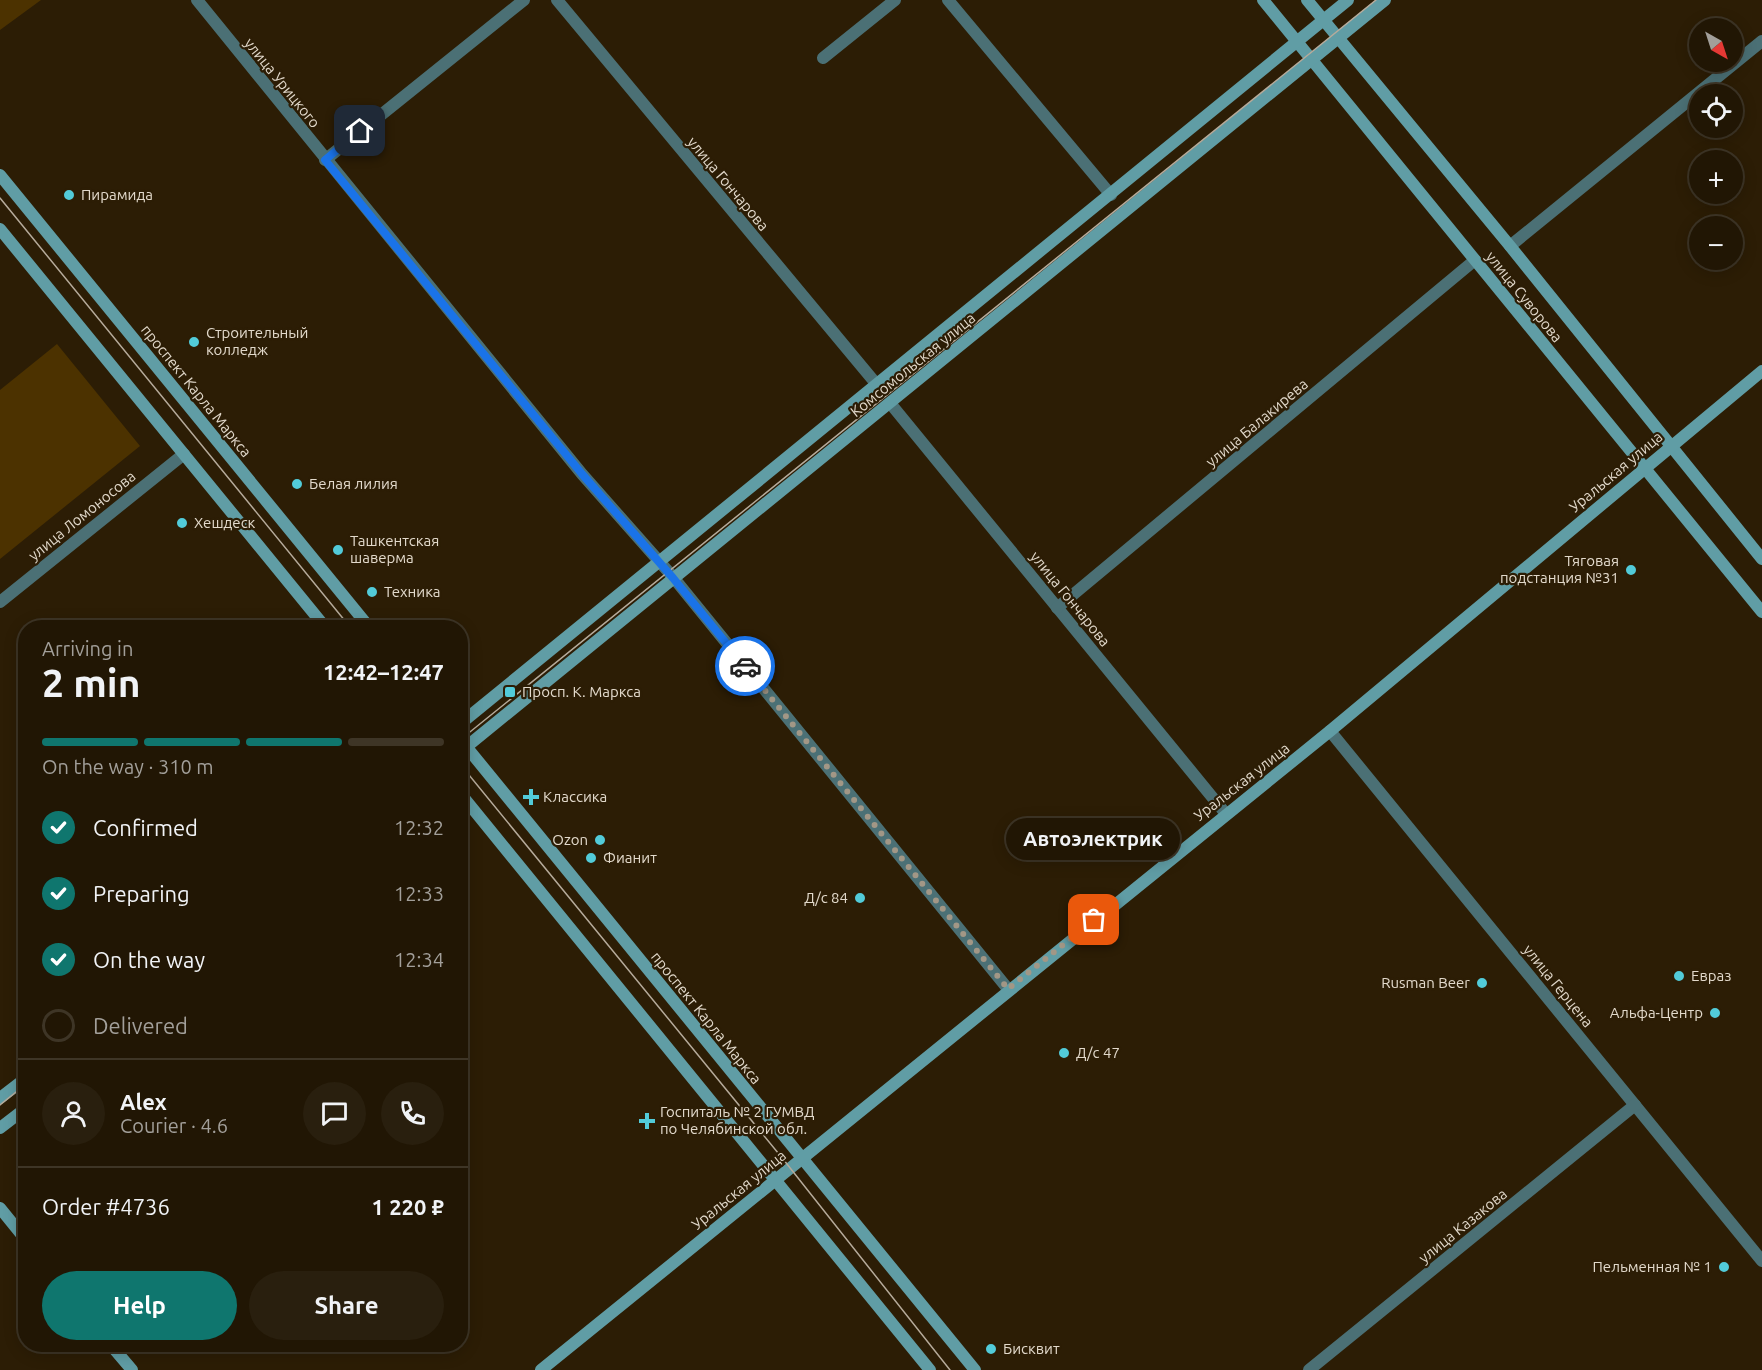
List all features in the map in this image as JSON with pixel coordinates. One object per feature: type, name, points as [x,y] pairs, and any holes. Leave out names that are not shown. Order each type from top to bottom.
[{"type":"main road","name":"улица Суворова","points":[[1263,0],[1762,612]]},
{"type":"main road","name":"улица Суворова","points":[[1307,0],[1510,246],[1762,559]]},
{"type":"main road","name":"Комсомольская улица","points":[[468,718],[660,564],[1348,0]]},
{"type":"main road","name":"Комсомольская улица","points":[[468,742],[890,403],[1385,0]]},
{"type":"main road","name":"проспект Карла Маркса","points":[[0,175],[363,620]]},
{"type":"main road","points":[[0,229],[319,620]]},
{"type":"main road","name":"Уральская улица","points":[[540,1370],[1008,989],[1330,731],[1762,370]]},
{"type":"main road","name":"проспект Карла Маркса","points":[[468,752],[975,1370]]},
{"type":"main road","points":[[468,803],[930,1370]]},
{"type":"main road","points":[[0,1098],[18,1084]]},
{"type":"main road","points":[[0,1128],[18,1114]]},
{"type":"main road","points":[[0,1208],[18,1230]]},
{"type":"main road","points":[[117,1352],[132,1370]]},
{"type":"street","name":"улица Урицкого","points":[[197,0],[582,474],[673,578],[1008,989]]},
{"type":"street","points":[[325,160],[524,0]]},
{"type":"street","name":"улица Гончарова","points":[[557,0],[878,386]]},
{"type":"street","points":[[823,58],[895,0]]},
{"type":"street","points":[[948,0],[1111,195]]},
{"type":"street","points":[[1510,246],[1762,41]]},
{"type":"street","name":"улица Балакирева","points":[[1057,608],[1475,260]]},
{"type":"street","name":"улица Гончарова","points":[[890,403],[1226,814]]},
{"type":"street","name":"улица Ломоносова","points":[[0,602],[184,454]]},
{"type":"street","name":"улица Герцена","points":[[1330,731],[1762,1261]]},
{"type":"street","name":"улица Казакова","points":[[1309,1370],[1635,1105]]},
{"type":"shaded area","points":[[0,0],[41,0],[0,30]]},
{"type":"shaded area","points":[[57,344],[140,446],[0,559],[0,390]]},
{"type":"tram line","points":[[468,734],[1376,0]]},
{"type":"tram line","points":[[0,198],[344,620]]},
{"type":"tram line","points":[[468,774],[783,1159],[950,1370]]},
{"type":"tram line","points":[[0,1105],[18,1090]]},
{"type":"way so far","points":[[745,666],[1008,989],[1094,920]]},
{"type":"place","name":"Пирамида","points":[[69,195]]},
{"type":"place","name":"Строительный колледж","points":[[194,342]]},
{"type":"place","name":"Белая лилия","points":[[297,484]]},
{"type":"place","name":"Хешдеск","points":[[182,523]]},
{"type":"place","name":"Ташкентская шаверма","points":[[338,550]]},
{"type":"place","name":"Тяговая подстанция №31","points":[[1631,570]]},
{"type":"place","name":"Техника","points":[[372,592]]},
{"type":"place","name":"Просп. К. Маркса","points":[[510,692]]},
{"type":"place","name":"Классика","points":[[531,797]]},
{"type":"place","name":"Ozon","points":[[600,840]]},
{"type":"place","name":"Фианит","points":[[591,858]]},
{"type":"place","name":"Д/с 84","points":[[860,898]]},
{"type":"place","name":"Автоэлектрик","points":[[1094,920]]},
{"type":"place","name":"Евраз","points":[[1679,976]]},
{"type":"place","name":"Rusman Beer","points":[[1482,983]]},
{"type":"place","name":"Альфа-Центр","points":[[1715,1013]]},
{"type":"place","name":"Д/с 47","points":[[1064,1053]]},
{"type":"place","name":"Госпиталь № 2 ГУМВД по Челябинской обл.","points":[[647,1121]]},
{"type":"place","name":"Пельменная № 1","points":[[1724,1267]]},
{"type":"place","name":"Бисквит","points":[[991,1349]]},
{"type":"route","points":[[360,131],[325,160],[582,474],[673,578],[745,666]]}]
